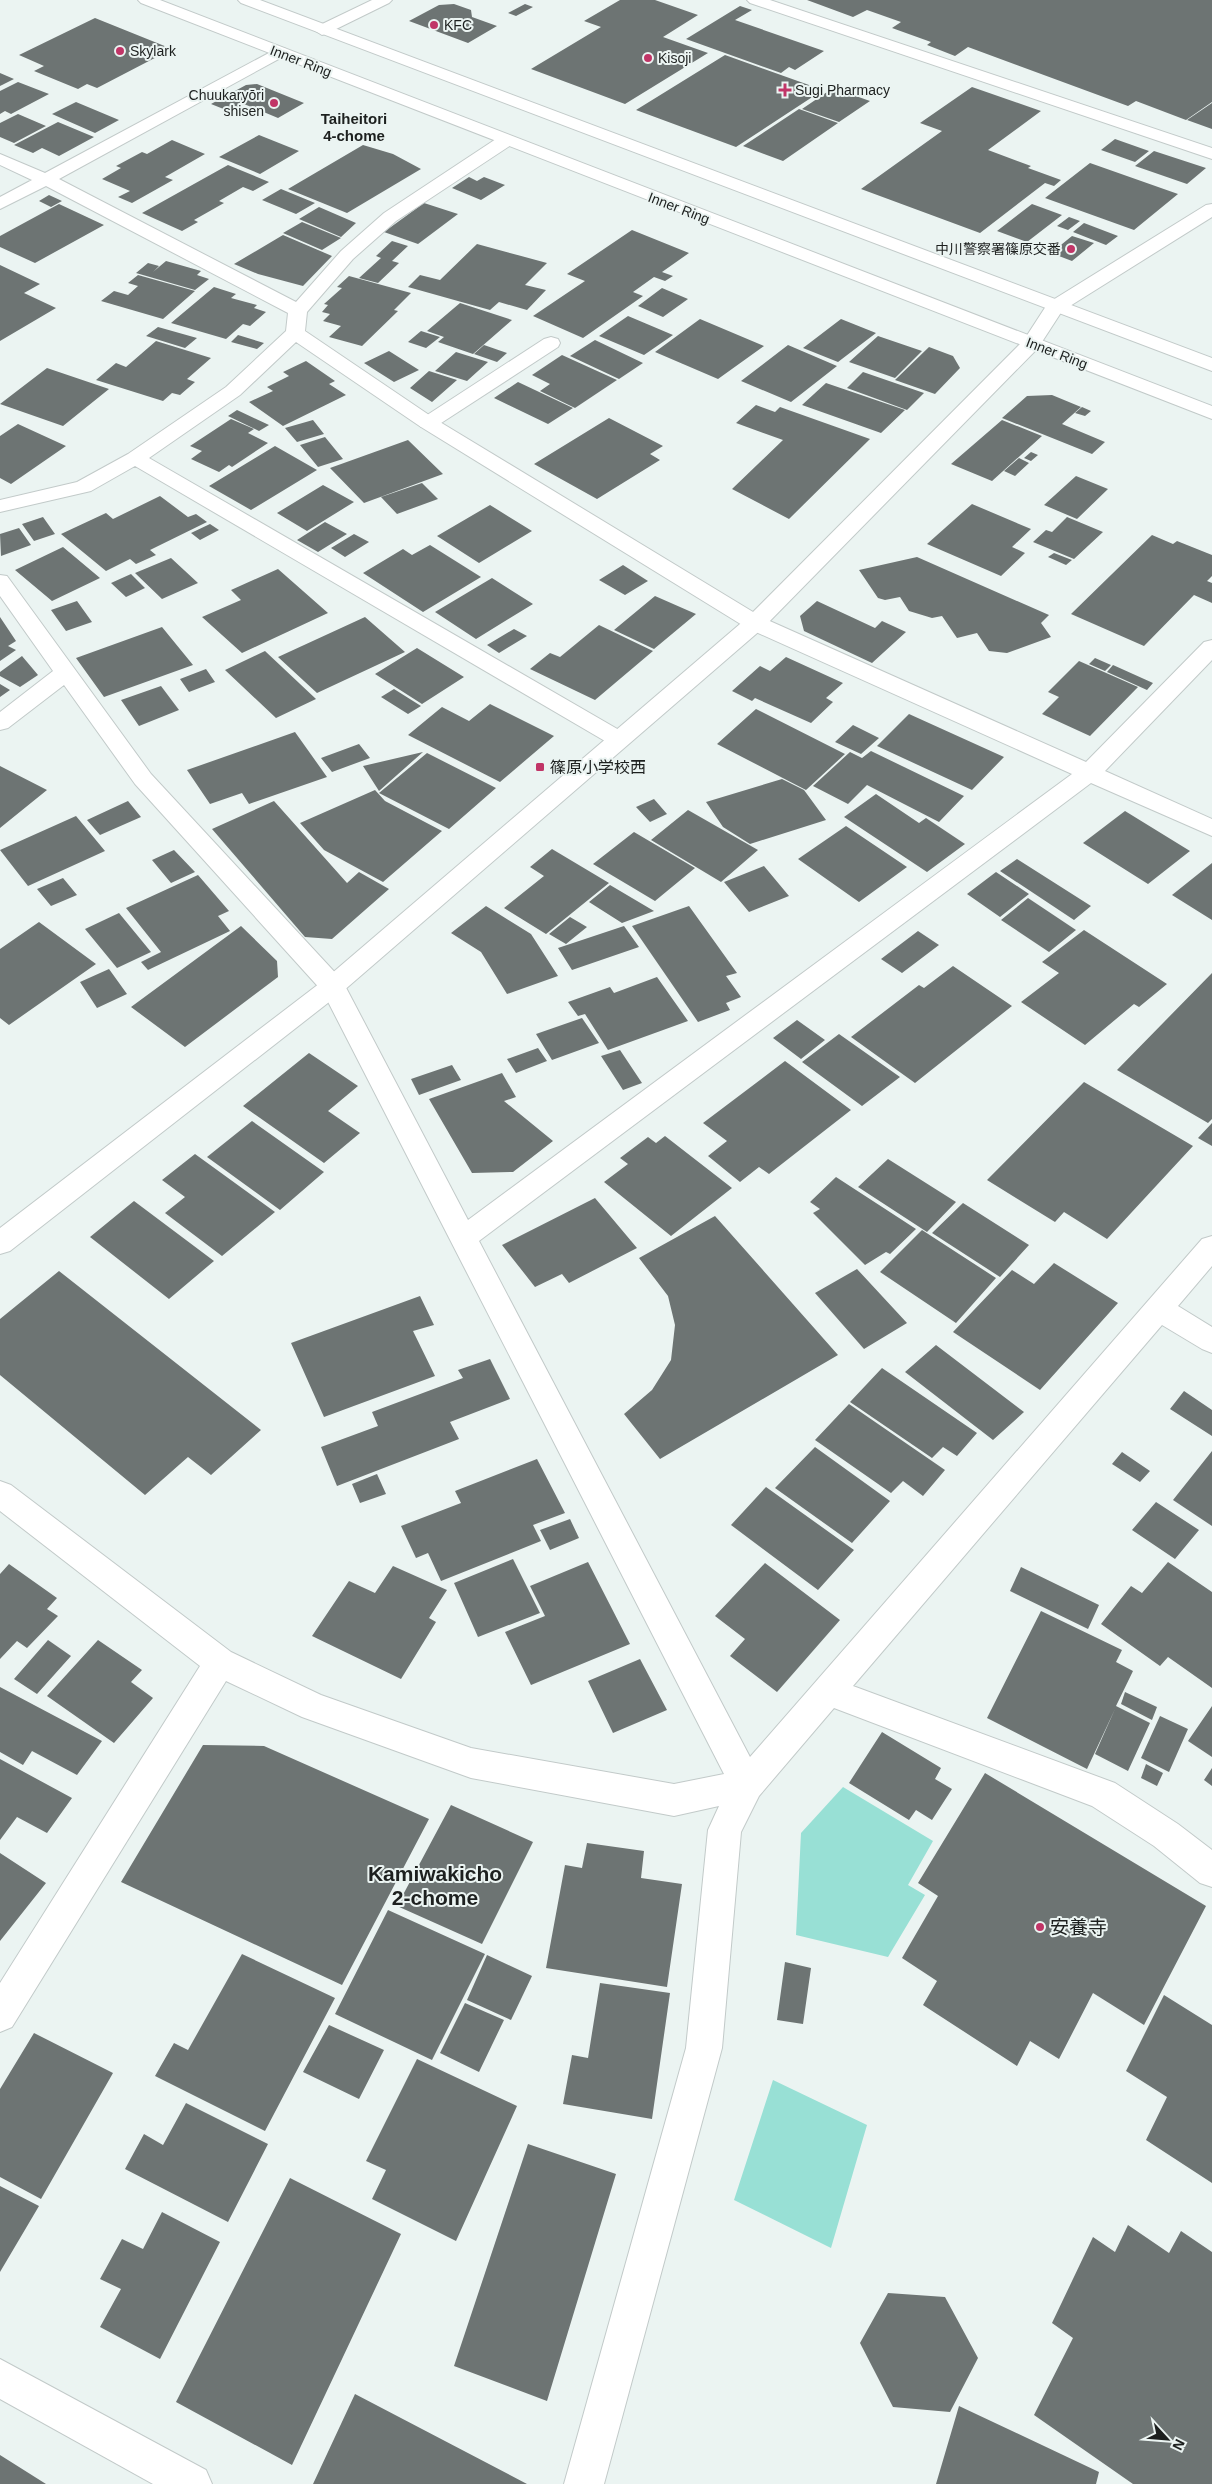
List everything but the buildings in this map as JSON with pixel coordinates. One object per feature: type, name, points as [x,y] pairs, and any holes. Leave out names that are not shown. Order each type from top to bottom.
[{"type":"street","name":"Inner Ring","points":[[146,0],[505,141],[1212,413]]},
{"type":"street","points":[[246,0],[1212,365]]},
{"type":"street","points":[[322,30],[384,0]]},
{"type":"street","points":[[755,0],[1212,154]]},
{"type":"street","points":[[0,204],[280,52]]},
{"type":"street","points":[[0,506],[84,487],[135,458],[232,391],[295,333],[298,311],[347,255],[390,217],[505,141]]},
{"type":"street","points":[[0,159],[45,179],[298,311]]},
{"type":"street","points":[[0,1243],[333,986],[755,623],[1031,344],[1055,307],[1212,209]]},
{"type":"street","points":[[295,333],[428,423],[755,623],[1212,828]]},
{"type":"street","points":[[428,423],[551,343]]},
{"type":"street","points":[[135,458],[618,739]]},
{"type":"street","points":[[0,581],[67,671],[143,779],[333,986],[747,1784]]},
{"type":"street","points":[[464,1238],[1089,773],[1212,647]]},
{"type":"street","points":[[0,723],[67,671]]},
{"type":"street","points":[[584,2484],[704,2048],[725,1830],[747,1784],[1212,1247]]},
{"type":"street","points":[[1160,1309],[1212,1341]]},
{"type":"street","points":[[0,1494],[220,1662],[313,1707],[471,1763],[674,1800],[747,1784]]},
{"type":"street","points":[[0,2015],[220,1662]]},
{"type":"street","points":[[828,1691],[1103,1794],[1166,1835],[1212,1871]]},
{"type":"street","points":[[0,2378],[192,2484]]},
{"type":"green space","points":[[843,1787],[933,1841],[908,1885],[925,1895],[888,1957],[796,1935],[801,1833]]},
{"type":"green space","points":[[773,2080],[867,2125],[831,2248],[734,2200]]},
{"type":"place","name":"KFC","points":[[434,25]]},
{"type":"place","name":"Skylark","points":[[120,51]]},
{"type":"place","name":"Kisoji","points":[[648,58]]},
{"type":"place","name":"Sugi Pharmacy","points":[[785,90]]},
{"type":"place","name":"Chuukaryōri shisen","points":[[274,103]]},
{"type":"place","name":"中川警察署篠原交番","points":[[1071,249]]},
{"type":"place","name":"篠原小学校西","points":[[540,767]]},
{"type":"place","name":"安養寺","points":[[1040,1927]]},
{"type":"district","name":"Taiheitori 4-chome","points":[[354,126]]},
{"type":"district","name":"Kamiwakicho 2-chome","points":[[435,1885]]}]
